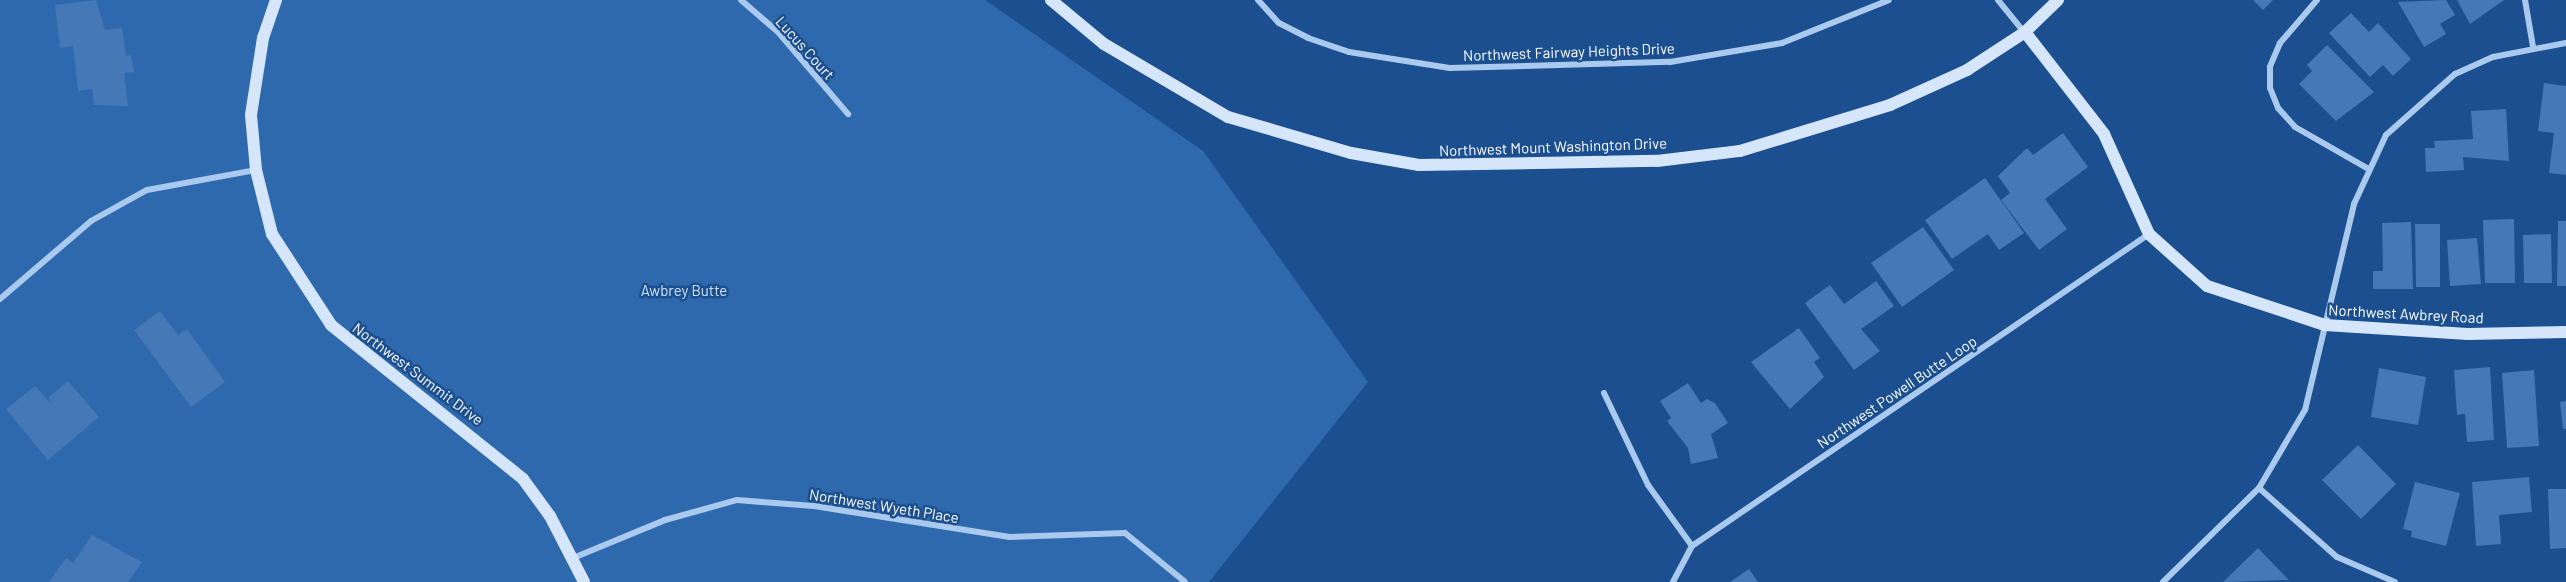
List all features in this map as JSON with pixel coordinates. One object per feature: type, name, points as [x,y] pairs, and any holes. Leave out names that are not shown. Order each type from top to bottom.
[{"type":"street","name":"Northwest Summit Drive","points":[[276,0],[255,75],[256,170],[272,234],[331,325],[523,479],[573,558],[584,582]]},
{"type":"street","name":"Lucus Court","points":[[741,0],[778,32],[848,114]]},
{"type":"street","name":"Northwest Mount Washington Drive","points":[[1051,0],[1104,44],[1228,117],[1298,139],[1419,165],[1657,161],[1740,151],[1890,105],[1966,70],[2025,32],[2058,0]]},
{"type":"street","name":"Northwest Fairway Heights Drive","points":[[1258,0],[1279,22],[1308,38],[1349,52],[1450,68],[1670,62],[1782,43],[1889,0]]},
{"type":"street","points":[[1998,0],[2025,32]]},
{"type":"street","points":[[2317,0],[2280,43],[2270,67],[2270,88],[2278,108],[2295,127],[2367,168]]},
{"type":"street","points":[[2525,0],[2533,47]]},
{"type":"street","name":"Northwest Awbrey Road","points":[[2025,32],[2104,134],[2149,234],[2206,286],[2325,325],[2468,334],[2566,332]]},
{"type":"street","points":[[2163,582],[2259,488],[2305,410],[2367,168],[2386,135],[2432,91],[2493,57],[2533,47],[2566,43]]},
{"type":"street","points":[[0,299],[91,221],[147,190],[256,170]]},
{"type":"street","name":"Northwest Powell Butte Loop","points":[[1673,582],[1692,546],[2149,234]]},
{"type":"street","points":[[1604,393],[1648,485],[1692,546]]},
{"type":"street","points":[[2259,488],[2337,557],[2395,582]]},
{"type":"street","name":"Northwest Wyeth Place","points":[[573,558],[665,520],[737,500],[814,506],[1010,537],[1125,533],[1185,582]]},
{"type":"green space","name":"Awbrey Butte","points":[[0,0],[985,0],[1203,151],[1368,382],[1209,582],[0,582]]},
{"type":"building","points":[[96,0],[105,30],[122,28],[126,56],[131,55],[134,72],[124,73],[128,106],[94,105],[92,89],[78,91],[73,46],[60,48],[55,5]]},
{"type":"building","points":[[2253,0],[2273,0],[2263,10]]},
{"type":"building","points":[[2446,0],[2455,15],[2440,24],[2446,34],[2424,47],[2398,2]]},
{"type":"building","points":[[2457,0],[2504,0],[2470,24]]},
{"type":"building","points":[[2351,13],[2369,32],[2378,23],[2411,59],[2393,76],[2383,65],[2370,77],[2329,33]]},
{"type":"building","points":[[2327,45],[2374,92],[2336,121],[2299,84],[2312,71],[2307,65]]},
{"type":"building","points":[[2544,83],[2566,86],[2566,175],[2549,173],[2554,133],[2538,131]]},
{"type":"building","points":[[2506,109],[2509,161],[2463,157],[2464,170],[2426,172],[2425,148],[2435,148],[2434,141],[2473,139],[2471,111]]},
{"type":"building","points":[[2063,133],[2088,167],[2045,199],[2067,229],[2039,250],[2001,200],[2010,193],[1998,176],[2027,148],[2033,155]]},
{"type":"building","points":[[1985,178],[2024,233],[1999,250],[1988,234],[1952,259],[1925,220]]},
{"type":"building","points":[[2514,219],[2515,283],[2485,283],[2483,220]]},
{"type":"building","points":[[2558,221],[2566,221],[2566,286],[2557,286]]},
{"type":"building","points":[[2411,222],[2413,289],[2373,289],[2373,271],[2383,271],[2382,223]]},
{"type":"building","points":[[2415,224],[2440,224],[2440,287],[2416,287]]},
{"type":"building","points":[[1923,227],[1954,270],[1902,307],[1871,263]]},
{"type":"building","points":[[2551,234],[2552,283],[2524,283],[2523,235]]},
{"type":"building","points":[[2477,238],[2481,284],[2450,286],[2447,240]]},
{"type":"building","points":[[1876,281],[1894,306],[1861,329],[1880,351],[1854,370],[1805,303],[1830,285],[1844,304]]},
{"type":"building","points":[[160,311],[178,335],[187,329],[225,382],[191,407],[134,330]]},
{"type":"building","points":[[1799,328],[1820,358],[1814,362],[1824,377],[1790,409],[1751,362]]},
{"type":"building","points":[[2490,367],[2494,440],[2467,442],[2465,414],[2457,415],[2454,370]]},
{"type":"building","points":[[2379,368],[2426,377],[2418,425],[2371,417]]},
{"type":"building","points":[[2534,370],[2539,446],[2507,448],[2502,373]]},
{"type":"building","points":[[68,381],[99,417],[48,460],[6,409],[35,386],[51,404],[49,397]]},
{"type":"building","points":[[1688,383],[1701,403],[1707,399],[1715,403],[1728,423],[1711,434],[1718,458],[1691,464],[1688,448],[1667,421],[1671,418],[1660,401]]},
{"type":"building","points":[[2566,401],[2566,429],[2563,429],[2560,402]]},
{"type":"building","points":[[2358,445],[2396,484],[2361,519],[2322,480]]},
{"type":"building","points":[[2529,477],[2532,512],[2499,515],[2501,544],[2476,546],[2472,482]]},
{"type":"building","points":[[2415,482],[2460,493],[2446,546],[2411,537],[2412,531],[2403,529]]},
{"type":"building","points":[[2548,489],[2566,489],[2566,548],[2550,549]]},
{"type":"building","points":[[92,535],[142,562],[128,582],[49,582],[66,558],[73,563]]},
{"type":"building","points":[[2258,548],[2289,580],[2223,582]]},
{"type":"building","points":[[1749,569],[1758,582],[1730,582]]}]
